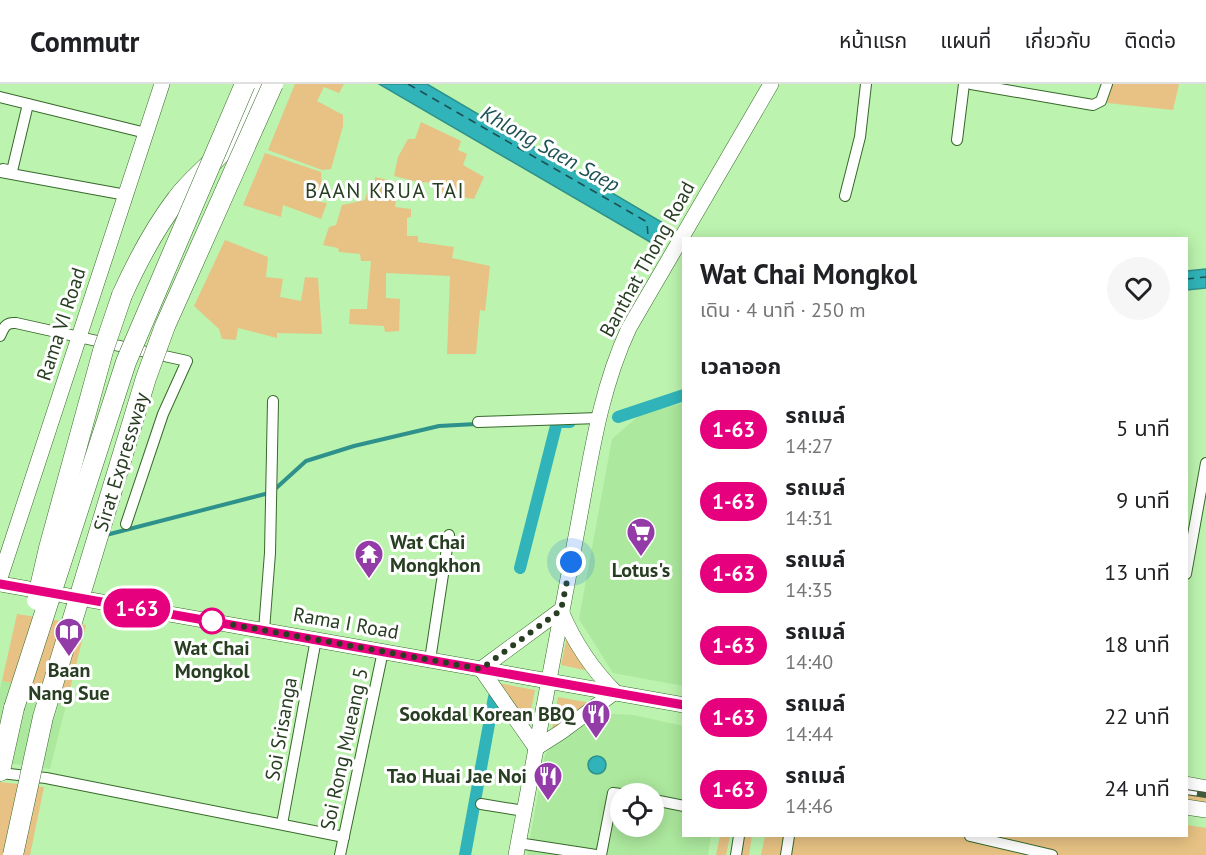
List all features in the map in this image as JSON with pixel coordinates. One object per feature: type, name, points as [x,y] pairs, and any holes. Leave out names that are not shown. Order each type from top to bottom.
[{"type":"highway","name":"Sirat Expressway","points":[[0,772],[14,708],[126,362],[245,84]]},
{"type":"highway","points":[[14,708],[48,548],[116,312],[132,273],[162,220],[193,180],[229,144],[258,84]]},
{"type":"highway","name":"Sirat Expressway","points":[[13,855],[43,717],[146,378],[165,326],[273,84]]},
{"type":"main road","name":"Rama VI Road","points":[[0,578],[162,84]]},
{"type":"main road","name":"Banthat Thong Road","points":[[683,237],[771,84]]},
{"type":"main road","name":"Banthat Thong Road","points":[[517,849],[561,610],[608,382],[621,345],[682,239]]},
{"type":"main road","name":"Rama I Road","points":[[0,584],[682,705]]},
{"type":"main road","points":[[561,610],[569,632],[584,656],[597,674],[615,692],[536,748],[481,669],[561,610]]},
{"type":"main road","points":[[1188,784],[1206,788]]},
{"type":"main road","points":[[1188,807],[1206,810]]},
{"type":"street","points":[[845,196],[860,137],[866,84]]},
{"type":"street","points":[[957,140],[964,84]]},
{"type":"street","points":[[971,84],[1093,105],[1098,104],[1104,97],[1107,84]]},
{"type":"street","points":[[0,98],[146,133]]},
{"type":"street","points":[[0,171],[12,171],[28,104]]},
{"type":"street","points":[[0,171],[126,195]]},
{"type":"street","points":[[0,336],[4,327],[11,323],[187,361],[164,414],[126,524]]},
{"type":"street","points":[[264,630],[270,553],[273,401]]},
{"type":"street","points":[[478,422],[599,418]]},
{"type":"street","points":[[1188,563],[1206,463]]},
{"type":"street","points":[[430,660],[450,535]]},
{"type":"street","name":"Soi Srisanga","points":[[282,824],[316,639]]},
{"type":"street","name":"Soi Rong Mueang 5","points":[[340,855],[383,651]]},
{"type":"street","points":[[0,772],[46,778],[344,837]]},
{"type":"street","points":[[664,803],[682,806]]},
{"type":"street","points":[[481,804],[524,811]]},
{"type":"street","points":[[602,855],[610,810]]},
{"type":"street","points":[[736,855],[739,837]]},
{"type":"street","points":[[786,855],[789,837]]},
{"type":"street","points":[[974,837],[1052,855]]},
{"type":"street","points":[[517,849],[596,855]]},
{"type":"shaded area","points":[[295,84],[344,84],[339,93],[324,87],[317,101],[343,115],[343,126],[331,169],[322,170],[268,150]]},
{"type":"shaded area","points":[[1112,84],[1179,84],[1173,110],[1107,103]]},
{"type":"shaded area","points":[[421,122],[461,141],[458,150],[467,154],[463,165],[484,177],[474,199],[438,194],[441,185],[394,176],[398,157],[408,139],[415,139]]},
{"type":"shaded area","points":[[265,153],[321,172],[322,189],[313,191],[315,201],[327,203],[321,219],[283,205],[281,217],[243,205]]},
{"type":"shaded area","points":[[375,177],[392,181],[392,186],[398,189],[395,207],[411,209],[411,217],[407,218],[407,236],[418,236],[418,242],[454,247],[452,258],[490,266],[485,311],[480,310],[476,354],[447,354],[450,276],[386,273],[386,298],[400,299],[399,331],[385,332],[384,326],[349,324],[350,309],[367,309],[371,261],[361,261],[360,254],[339,252],[338,248],[323,245],[329,227],[336,225],[342,205],[365,200],[369,186],[375,184]]},
{"type":"shaded area","points":[[225,240],[268,257],[266,277],[283,279],[280,297],[301,301],[305,277],[318,278],[322,334],[277,333],[277,338],[238,328],[236,340],[222,339],[219,329],[194,306]]},
{"type":"shaded area","name":"Lotus's","points":[[682,404],[682,686],[613,673],[579,619],[612,439],[641,414]]},
{"type":"shaded area","points":[[17,614],[86,625],[69,693],[2,681]]},
{"type":"shaded area","points":[[567,637],[589,671],[561,665]]},
{"type":"shaded area","points":[[2,681],[69,693],[50,769],[0,762],[0,689]]},
{"type":"shaded area","points":[[498,683],[535,690],[528,725]]},
{"type":"shaded area","points":[[558,697],[591,703],[552,729]]},
{"type":"shaded area","points":[[593,713],[633,715],[682,726],[682,837],[711,837],[708,855],[527,855],[545,755],[558,738]]},
{"type":"shaded area","points":[[0,782],[44,787],[30,855],[0,855]]},
{"type":"shaded area","points":[[1188,790],[1206,793],[1206,806],[1188,803]]},
{"type":"shaded area","points":[[1188,825],[1206,828],[1206,855],[761,855],[765,837],[1188,837]]},
{"type":"shaded area","points":[[720,837],[730,837],[726,855],[716,855]]},
{"type":"shaded area","points":[[743,837],[752,837],[749,855],[740,855]]},
{"type":"water","name":"Khlong Saen Saep","points":[[379,84],[427,84],[670,227],[682,237],[682,264],[652,243]]},
{"type":"water","points":[[1206,269],[1206,288],[1188,290],[1188,271]]},
{"type":"water","points":[[597,756],[603,759],[606,765],[603,771],[597,774],[591,771],[588,765],[591,759]]},
{"type":"pier","points":[[671,224],[686,237],[682,237],[682,267],[655,249]]},
{"type":"waterway","points":[[618,417],[682,396]]},
{"type":"waterway","points":[[520,568],[557,422],[570,422]]},
{"type":"waterway","points":[[274,490],[306,461],[354,446],[439,426],[476,424]]},
{"type":"waterway","points":[[106,535],[269,493]]},
{"type":"waterway","points":[[465,855],[494,697]]},
{"type":"ferry route","points":[[408,84],[647,222],[648,236],[668,236],[672,239]]},
{"type":"ferry route","points":[[1188,279],[1206,277]]},
{"type":"railway","points":[[1188,792],[1206,795]]},
{"type":"bus line","name":"1-63","points":[[0,584],[682,705]]},
{"type":"place","name":"Lotus's","points":[[641,558]]},
{"type":"place","name":"Wat Chai Mongkhon","points":[[369,580]]},
{"type":"place","name":"Wat Chai Mongkol","points":[[212,621]]},
{"type":"place","name":"Baan Nang Sue","points":[[69,658]]},
{"type":"place","name":"Sookdal Korean BBQ","points":[[596,740]]},
{"type":"place","name":"Tao Huai Jae Noi","points":[[548,802]]},
{"type":"district","name":"BAAN KRUA TAI","points":[[385,191]]},
{"type":"route","points":[[212,621],[481,669],[561,610],[571,562]]}]
